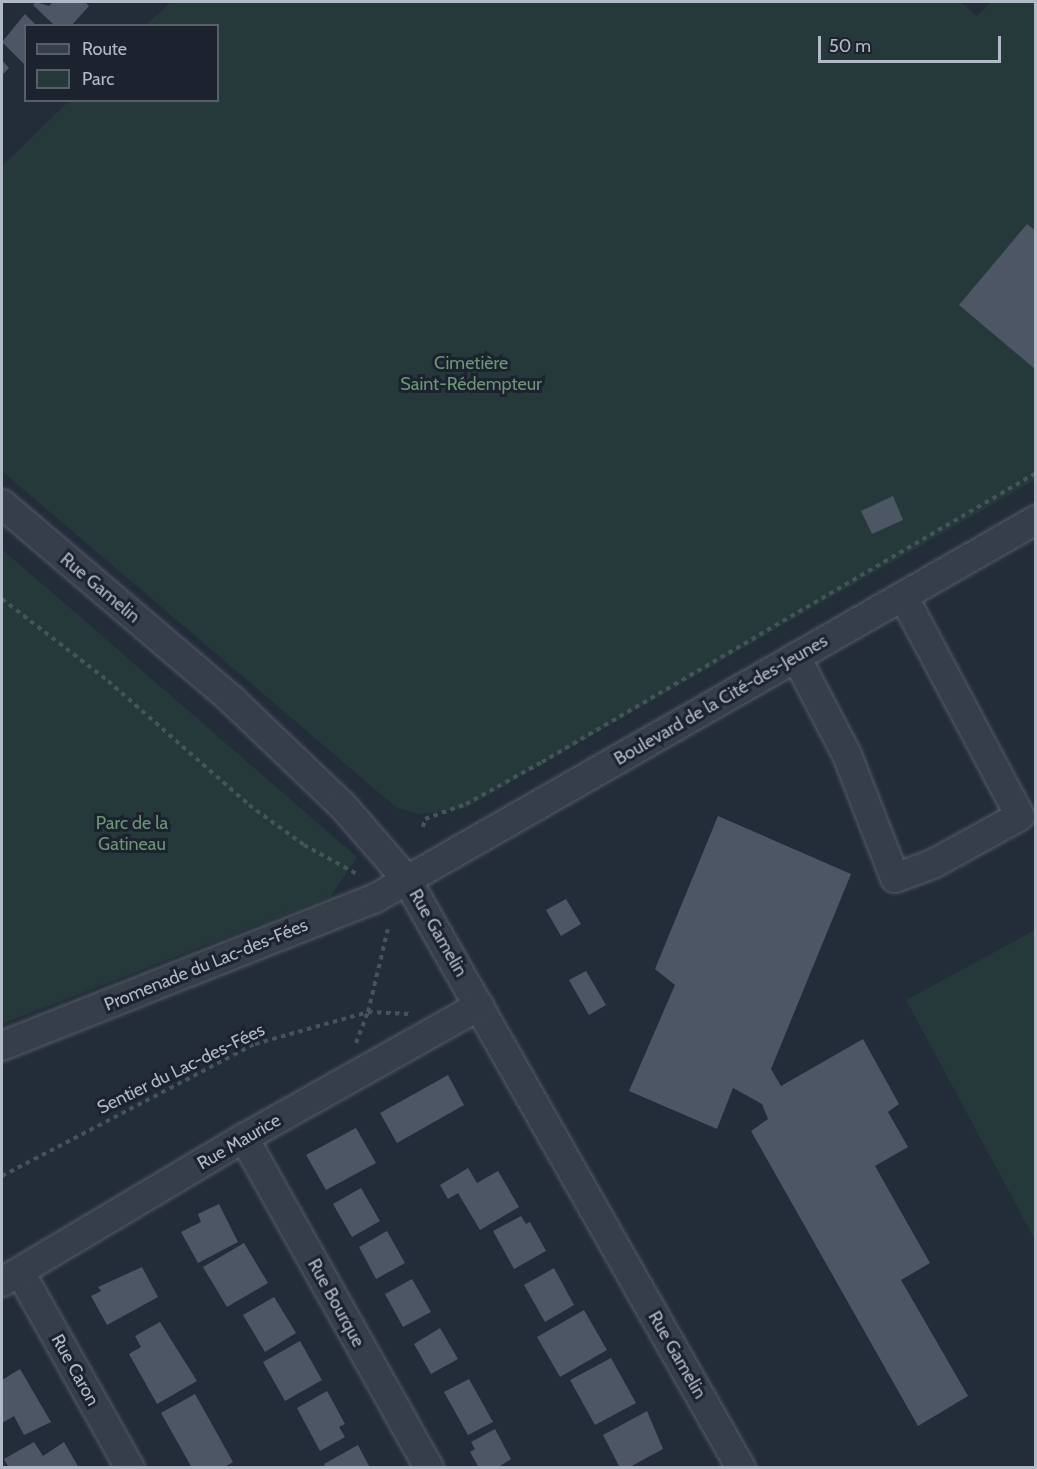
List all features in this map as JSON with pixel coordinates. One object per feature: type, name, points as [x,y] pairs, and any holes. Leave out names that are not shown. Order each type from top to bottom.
[{"type":"street","name":"Rue Gamelin","points":[[2,504],[231,699],[343,806],[407,880],[741,1467]]},
{"type":"street","name":"Boulevard de la Cité-des-Jeunes","points":[[407,880],[1035,520]]},
{"type":"street","points":[[796,657],[847,755],[895,878],[933,864],[1020,816],[903,596]]},
{"type":"street","name":"Promenade du Lac-des-Fées","points":[[2,1046],[374,899],[407,880]]},
{"type":"street","name":"Rue Maurice","points":[[10,1277],[244,1138],[479,1006]]},
{"type":"street","name":"Rue Bourque","points":[[244,1138],[429,1467]]},
{"type":"street","name":"Rue Caron","points":[[10,1277],[130,1467]]},
{"type":"path","points":[[423,827],[425,819],[460,807],[542,762],[1035,473]]},
{"type":"path","points":[[2,598],[108,681],[249,805],[304,845],[358,874]]},
{"type":"path","name":"Sentier du Lac-des-Fées","points":[[2,1176],[255,1044],[368,1012],[388,928]]},
{"type":"green space","name":"Cimetière Saint-Rédempteur","points":[[171,2],[961,2],[977,16],[991,2],[1035,2],[1035,480],[466,808],[421,814],[397,808],[2,471],[2,166],[68,102],[219,102],[219,24],[147,24]]},
{"type":"green space","name":"Parc de la Gatineau","points":[[2,549],[357,857],[330,897],[2,1024]]},
{"type":"green space","points":[[1035,930],[1035,1240],[906,1000]]},
{"type":"building","points":[[36,2],[49,6],[53,2],[85,2],[89,6],[73,24],[53,24],[33,5]]},
{"type":"building","points":[[25,14],[35,24],[24,24],[24,64],[2,42]]},
{"type":"building","points":[[2,60],[9,68],[2,75]]},
{"type":"building","points":[[1027,224],[1036,231],[1036,370],[959,305]]},
{"type":"building","points":[[893,496],[903,520],[872,534],[861,511]]},
{"type":"building","points":[[718,816],[851,874],[771,1069],[781,1086],[863,1039],[899,1104],[888,1112],[908,1147],[875,1166],[930,1263],[901,1280],[968,1396],[918,1426],[751,1131],[768,1119],[762,1104],[733,1088],[717,1129],[629,1091],[675,985],[655,969]]},
{"type":"building","points":[[566,899],[581,924],[561,936],[546,910]]},
{"type":"building","points":[[586,971],[606,1005],[589,1015],[569,980]]},
{"type":"building","points":[[448,1075],[464,1105],[397,1143],[380,1113]]},
{"type":"building","points":[[356,1128],[376,1163],[326,1190],[306,1155]]},
{"type":"building","points":[[468,1168],[477,1183],[498,1171],[519,1207],[480,1230],[458,1193],[448,1199],[440,1185]]},
{"type":"building","points":[[361,1188],[380,1221],[352,1237],[333,1204]]},
{"type":"building","points":[[219,1204],[238,1242],[198,1263],[181,1232],[201,1222],[198,1214]]},
{"type":"building","points":[[521,1216],[526,1224],[530,1222],[546,1251],[514,1269],[493,1231]]},
{"type":"building","points":[[387,1231],[405,1263],[376,1279],[359,1247]]},
{"type":"building","points":[[244,1243],[268,1283],[227,1307],[203,1267]]},
{"type":"building","points":[[142,1267],[158,1297],[107,1325],[91,1296],[101,1291],[98,1287]]},
{"type":"building","points":[[554,1268],[574,1305],[545,1322],[524,1285]]},
{"type":"building","points":[[412,1279],[431,1312],[403,1327],[385,1294]]},
{"type":"building","points":[[274,1297],[296,1333],[265,1352],[243,1315]]},
{"type":"building","points":[[584,1310],[607,1350],[560,1377],[537,1337]]},
{"type":"building","points":[[160,1322],[197,1381],[157,1404],[129,1354],[141,1347],[135,1336]]},
{"type":"building","points":[[440,1328],[458,1359],[431,1374],[414,1344]]},
{"type":"building","points":[[300,1341],[322,1380],[285,1401],[263,1362]]},
{"type":"building","points":[[611,1358],[636,1403],[595,1425],[570,1380]]},
{"type":"building","points":[[20,1369],[51,1422],[24,1435],[14,1416],[2,1423],[2,1380]]},
{"type":"building","points":[[469,1379],[493,1422],[468,1435],[444,1392]]},
{"type":"building","points":[[327,1391],[345,1424],[339,1427],[345,1437],[320,1451],[297,1408]]},
{"type":"building","points":[[195,1394],[233,1462],[223,1468],[192,1468],[161,1413]]},
{"type":"building","points":[[647,1411],[663,1449],[628,1468],[620,1468],[603,1435]]},
{"type":"building","points":[[495,1429],[511,1459],[497,1468],[479,1468],[470,1452],[475,1449],[471,1442]]},
{"type":"building","points":[[34,1442],[43,1456],[64,1442],[79,1468],[9,1468],[4,1459]]},
{"type":"building","points":[[358,1445],[370,1468],[326,1468],[324,1464]]}]
